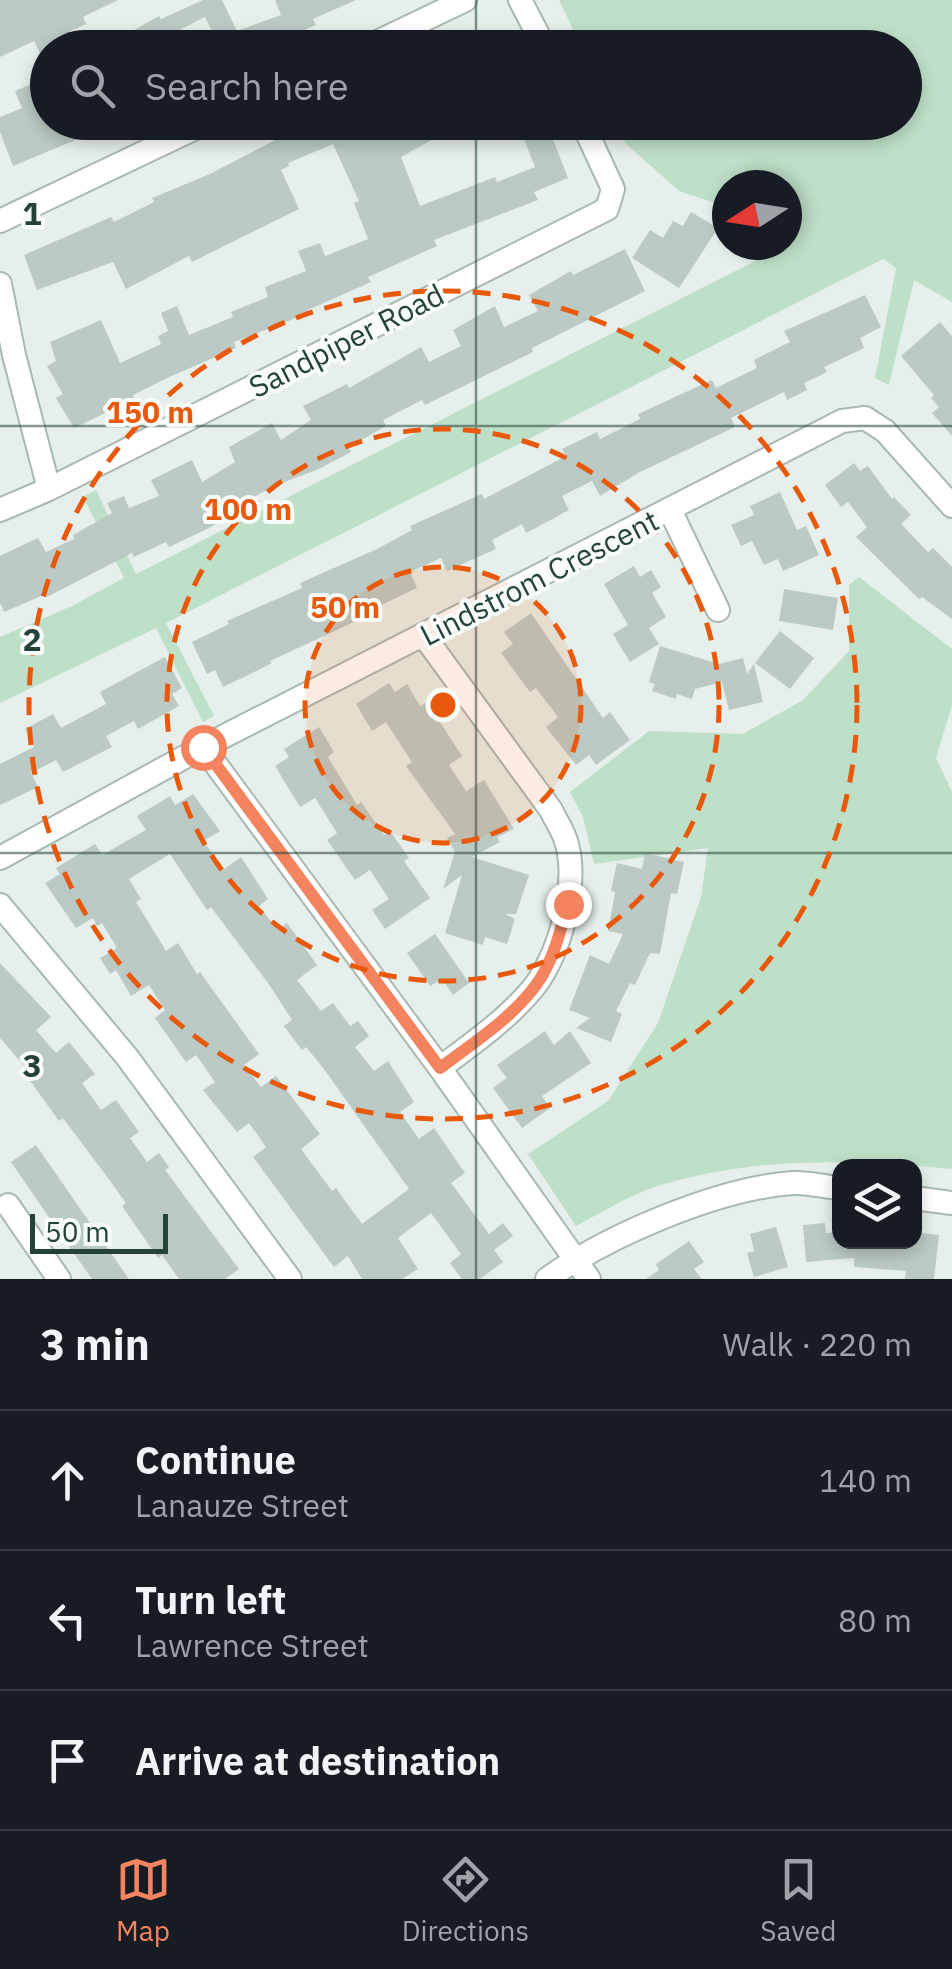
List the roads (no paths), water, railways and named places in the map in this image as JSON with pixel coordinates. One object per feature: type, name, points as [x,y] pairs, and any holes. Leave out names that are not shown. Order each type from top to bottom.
[{"type":"street","points":[[402,30],[464,0]]},
{"type":"street","points":[[520,0],[535,30]]},
{"type":"street","points":[[0,221],[170,140]]},
{"type":"street","name":"Sandpiper Road","points":[[0,510],[607,209],[613,190],[590,140]]},
{"type":"street","points":[[0,284],[48,489]]},
{"type":"street","name":"Lindstrom Crescent","points":[[0,858],[203,747],[842,420],[865,418],[885,431],[952,506]]},
{"type":"street","points":[[670,510],[718,610]]},
{"type":"street","points":[[424,636],[551,810],[566,839],[570,871],[564,920],[537,984],[489,1031],[440,1068]]},
{"type":"street","points":[[203,747],[440,1068],[589,1279]]},
{"type":"street","points":[[0,906],[127,1058],[290,1279]]},
{"type":"street","points":[[547,1279],[574,1260],[708,1199],[795,1183],[832,1187]]},
{"type":"street","points":[[922,1199],[952,1203]]},
{"type":"street","points":[[8,1205],[59,1279]]}]
